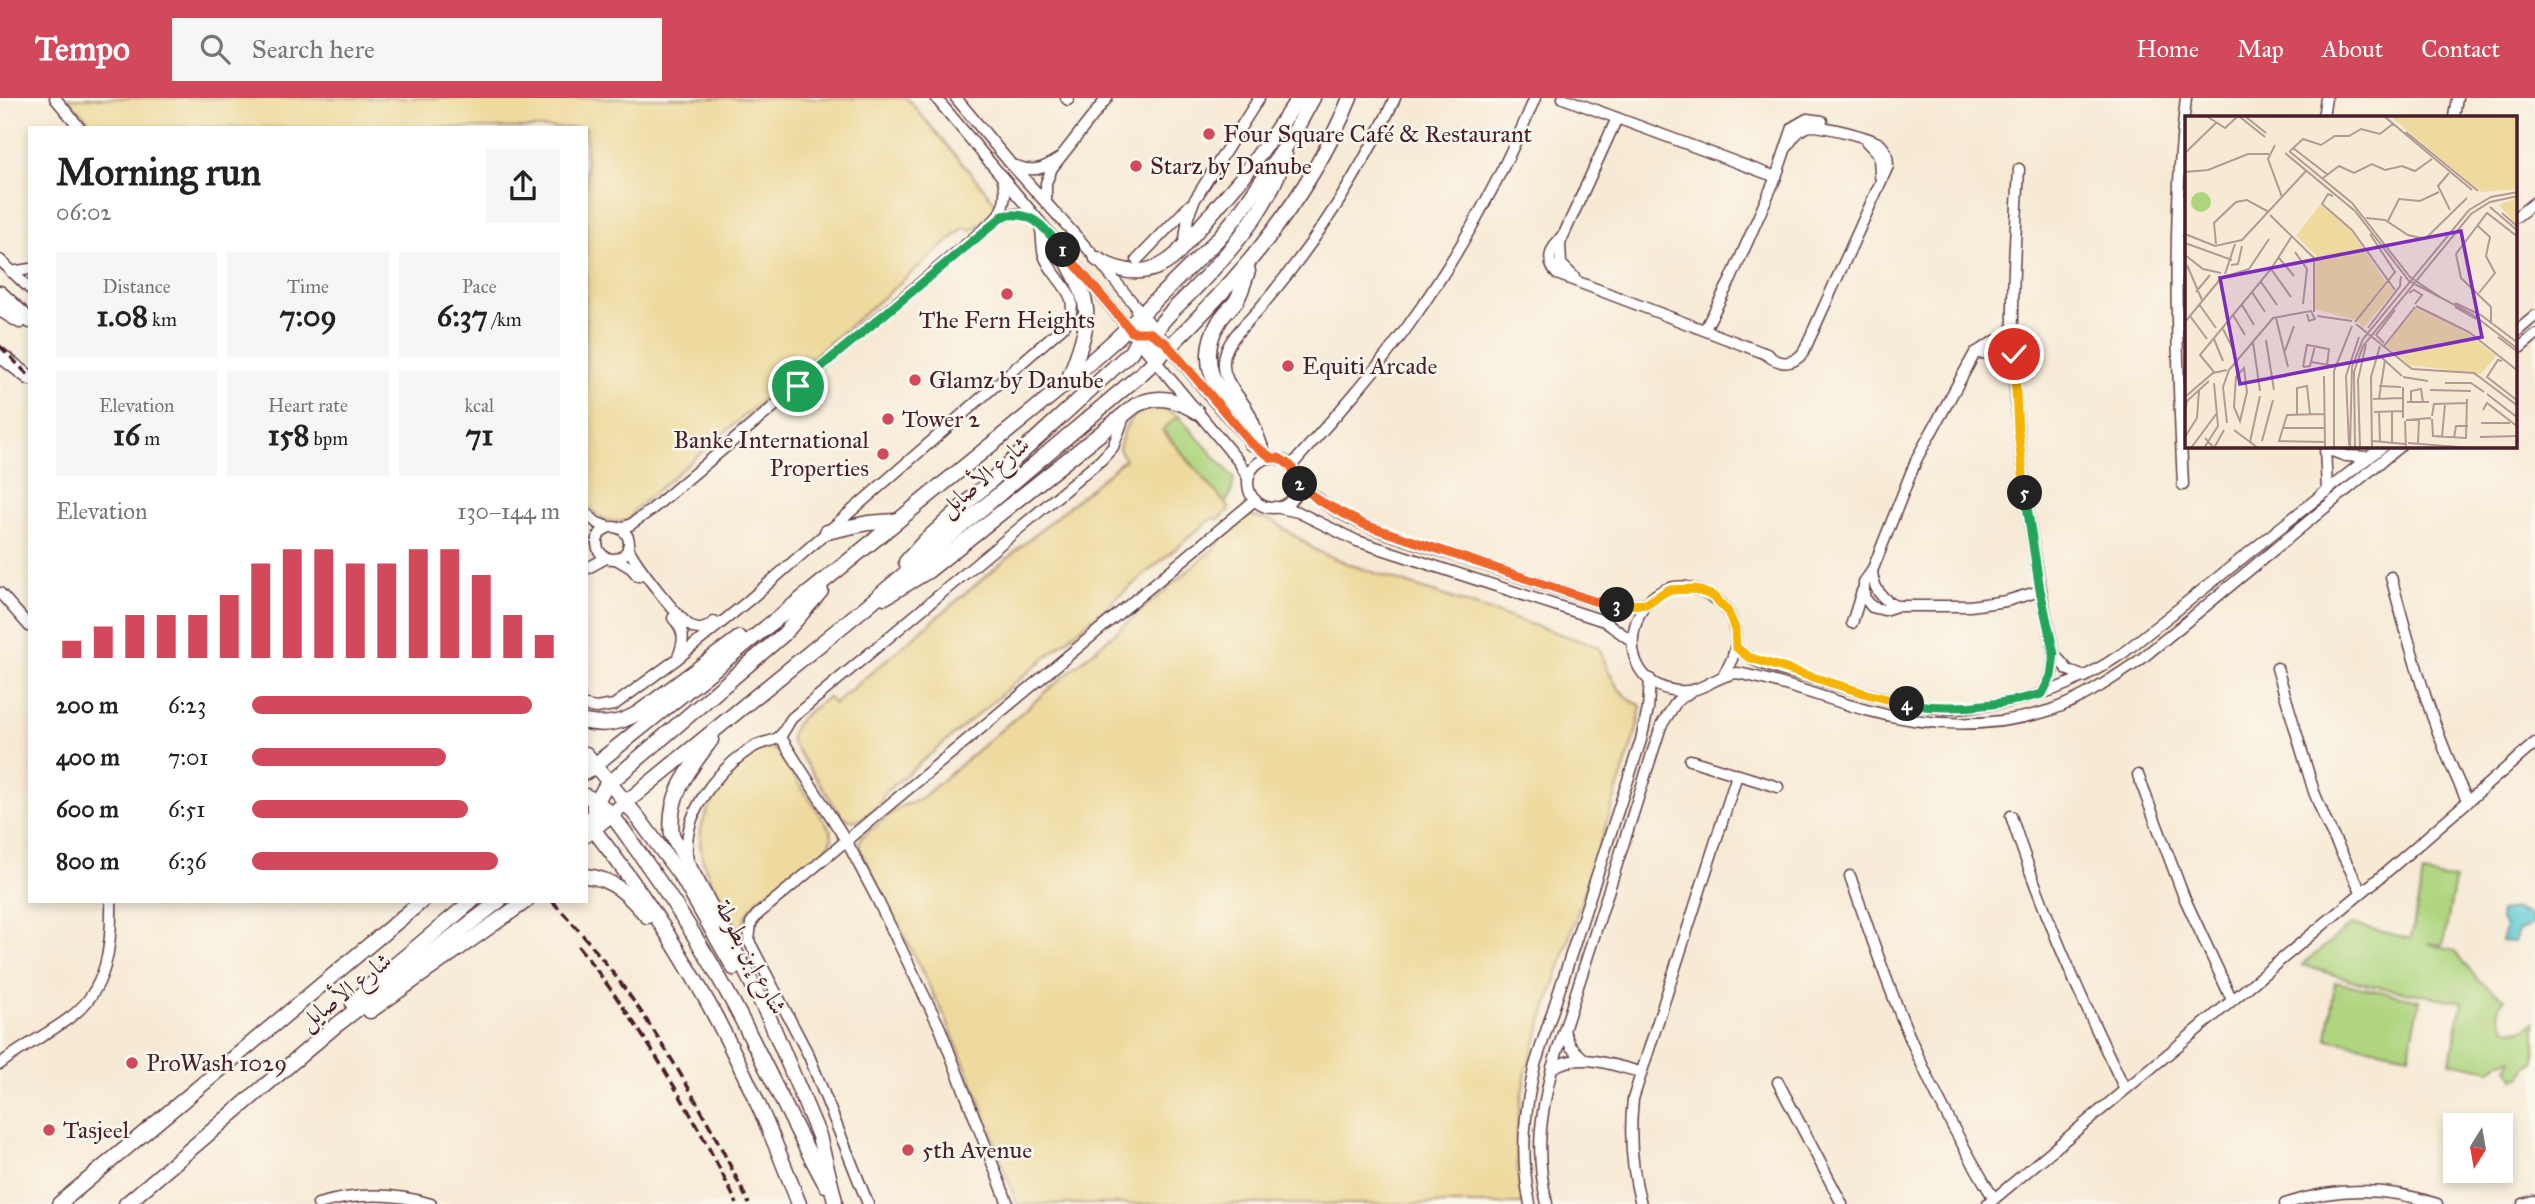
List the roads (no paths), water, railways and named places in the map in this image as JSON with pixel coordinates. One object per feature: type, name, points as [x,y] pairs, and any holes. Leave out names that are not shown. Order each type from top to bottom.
[{"type":"main road","points":[[1097,259],[1127,271],[1155,270],[1166,265],[1246,173],[1299,98]]},
{"type":"main road","points":[[1151,337],[1140,312],[1231,223],[1290,140],[1313,98]]},
{"type":"main road","name":"شارع الأصايل","points":[[589,764],[839,568],[1068,382],[1116,339],[1151,337],[1214,303],[1274,231],[1312,173],[1350,98]]},
{"type":"main road","points":[[881,593],[924,542],[1131,352],[1151,337],[1217,264],[1266,199],[1290,140]]},
{"type":"main road","points":[[1057,243],[1079,282],[1087,309],[1085,335],[1068,382]]},
{"type":"main road","points":[[1251,259],[1239,295],[1213,334],[1209,353],[1217,386],[1246,422],[1251,443]]},
{"type":"main road","points":[[0,293],[28,319]]},
{"type":"main road","points":[[0,309],[28,327]]},
{"type":"main road","name":"شارع الأصايل","points":[[589,828],[640,792],[868,605],[1155,360],[1151,337]]},
{"type":"main road","points":[[0,355],[28,376]]},
{"type":"main road","points":[[868,605],[928,571],[1128,411],[1154,398],[1164,398],[1185,404],[1197,411]]},
{"type":"main road","points":[[827,532],[867,523],[895,521]]},
{"type":"main road","points":[[591,796],[610,783],[784,634],[839,568]]},
{"type":"main road","points":[[588,722],[624,722],[726,646],[772,622]]},
{"type":"main road","points":[[724,723],[679,786],[671,810],[672,835],[744,968],[775,1033],[819,1136],[835,1203]]},
{"type":"main road","points":[[589,764],[589,828],[605,844],[669,934],[704,993],[742,1065],[772,1132],[799,1204]]},
{"type":"main road","name":"شارع إبن بطوطة","points":[[589,764],[626,802],[683,879],[736,973],[766,1035],[835,1203]]},
{"type":"main road","points":[[622,771],[620,780],[624,789],[631,793],[640,792]]},
{"type":"main road","points":[[591,796],[626,802]]},
{"type":"main road","points":[[591,796],[610,815],[685,921],[730,996],[835,1203]]},
{"type":"main road","points":[[605,844],[604,836],[607,830],[615,827],[622,831]]},
{"type":"main road","points":[[588,876],[601,878],[621,888],[655,925],[669,934]]},
{"type":"main road","name":"شارع الأصايل","points":[[59,1204],[420,903]]},
{"type":"main road","points":[[334,1027],[370,986],[470,903]]},
{"type":"main road","name":"شارع الأصايل","points":[[126,1204],[334,1027],[496,903]]},
{"type":"main road","points":[[309,1048],[371,1010],[523,903]]},
{"type":"street","points":[[55,98],[78,126]]},
{"type":"street","points":[[936,98],[1057,243],[1251,443],[1269,456],[1279,458],[1291,466],[1298,481],[1318,500],[1347,517],[1385,532],[1594,601],[1612,605],[1646,604]]},
{"type":"street","points":[[956,98],[1140,312]]},
{"type":"street","points":[[1046,203],[1048,175],[1107,98]]},
{"type":"street","points":[[1184,246],[1188,217],[1194,201],[1259,98]]},
{"type":"street","points":[[1269,456],[1249,411],[1225,374],[1224,356],[1230,343],[1277,288],[1326,221],[1395,98]]},
{"type":"street","points":[[1291,466],[1383,358],[1447,269],[1484,207],[1535,98]]},
{"type":"street","points":[[1563,98],[1776,177]]},
{"type":"street","points":[[2183,485],[2177,194],[2186,98]]},
{"type":"street","points":[[2323,116],[2326,98]]},
{"type":"street","points":[[2454,116],[2457,98]]},
{"type":"street","points":[[1617,118],[1562,236],[1559,251],[1561,264],[1570,275],[1582,282],[1764,353],[1780,357],[1792,355],[1807,340],[1878,185],[1881,168],[1879,155],[1864,139],[1830,127],[1814,125],[1795,134],[1731,279],[1705,329]]},
{"type":"street","points":[[1010,163],[1026,170],[1035,170],[1049,166],[1061,157]]},
{"type":"street","points":[[2019,169],[2013,289],[2021,457],[2040,590],[2054,654],[2051,676],[2042,694]]},
{"type":"street","points":[[995,220],[1004,205],[1002,178]]},
{"type":"street","points":[[1137,260],[1194,201]]},
{"type":"street","points":[[2518,215],[2535,202]]},
{"type":"street","points":[[598,537],[614,528],[631,525],[652,510],[995,220],[1003,216],[1022,214],[1039,222]]},
{"type":"street","points":[[588,706],[614,705],[677,659],[748,601],[1065,326],[1072,307],[1071,296],[1046,259],[1039,222]]},
{"type":"street","points":[[0,260],[28,287]]},
{"type":"street","points":[[11,272],[28,268]]},
{"type":"street","points":[[2518,330],[2535,316]]},
{"type":"street","points":[[2518,349],[2535,335]]},
{"type":"street","points":[[1151,337],[1155,360],[1239,462],[1248,478],[1249,490],[1261,505],[1298,512],[1369,545],[1604,621],[1632,641]]},
{"type":"street","points":[[1852,623],[1864,582],[1872,571],[1917,458],[1975,353],[1995,341],[2014,338]]},
{"type":"street","points":[[1975,353],[2014,354]]},
{"type":"street","points":[[691,870],[687,859],[687,836],[696,807],[712,785],[756,745],[780,736],[792,718],[1101,460],[1113,447],[1120,424],[1128,411]]},
{"type":"street","points":[[2325,448],[2327,492]]},
{"type":"street","points":[[2327,448],[2347,456],[2370,457]]},
{"type":"street","points":[[1736,647],[1748,657],[1762,663],[1915,705],[1958,709],[2016,701],[2042,694],[2085,677],[2123,653],[2381,448]]},
{"type":"street","points":[[1724,674],[1746,674],[1878,713],[1931,723],[1972,724],[2052,710],[2099,687],[2140,660],[2398,448]]},
{"type":"street","points":[[1248,478],[1254,466],[1269,456]]},
{"type":"street","points":[[1275,507],[1289,502],[1297,489],[1298,481]]},
{"type":"street","points":[[868,1204],[814,1067],[749,941],[751,923],[757,915],[1255,500]]},
{"type":"street","points":[[588,568],[624,555],[632,533],[652,510]]},
{"type":"street","points":[[588,515],[597,523],[626,533],[637,564],[693,628],[706,628],[737,603],[748,601]]},
{"type":"street","points":[[588,524],[598,537],[599,551],[634,572],[680,626],[684,638],[677,659]]},
{"type":"street","points":[[1872,571],[1876,589],[1888,602],[1896,606],[1970,606],[2006,601],[2040,590]]},
{"type":"street","points":[[2391,577],[2438,737],[2468,802]]},
{"type":"street","points":[[1547,1204],[1541,1177],[1539,1134],[1542,1109],[1563,1030],[1661,726],[1677,701],[1690,692],[1714,683],[1724,674],[1732,662],[1736,647],[1735,628],[1727,610],[1713,596],[1682,587],[1656,596],[1646,604],[1635,621],[1632,641],[1637,662],[1650,679],[1662,687],[1690,692]]},
{"type":"street","points":[[1862,591],[1867,603],[1878,609],[1896,606]]},
{"type":"street","points":[[0,593],[28,625]]},
{"type":"street","points":[[2054,654],[2068,670],[2085,677]]},
{"type":"street","points":[[2277,668],[2314,792],[2361,891]]},
{"type":"street","points":[[1530,1204],[1523,1149],[1524,1114],[1528,1093],[1641,740],[1648,709],[1650,679]]},
{"type":"street","points":[[780,736],[847,842],[940,1028],[1008,1204]]},
{"type":"street","points":[[1850,876],[1887,980],[1924,1070],[1991,1201],[2535,743]]},
{"type":"street","points":[[1690,761],[1778,787]]},
{"type":"street","points":[[1641,1204],[1630,1155],[1633,1099],[1737,775]]},
{"type":"street","points":[[2138,775],[2184,897],[2232,1000]]},
{"type":"street","points":[[2011,816],[2056,939],[2125,1089]]},
{"type":"street","points":[[0,1064],[71,1017],[98,985],[107,964],[111,936],[111,903]]},
{"type":"street","points":[[1563,1030],[1571,1047],[1584,1059]]},
{"type":"street","points":[[1552,1068],[1567,1061],[1584,1059],[1640,1072]]},
{"type":"street","points":[[1778,1082],[1842,1204]]},
{"type":"street","points":[[2285,1204],[2309,1196],[2345,1191],[2382,1191],[2437,1204]]},
{"type":"street","points":[[318,1204],[355,1196],[376,1195],[397,1196],[431,1204]]},
{"type":"water","points":[[2515,909],[2533,916],[2531,925],[2518,931],[2514,942],[2501,941],[2505,927],[2500,920],[2501,911]]},
{"type":"railway","points":[[0,346],[28,375]]},
{"type":"railway","points":[[554,903],[611,970],[638,1007],[686,1083],[749,1204]]},
{"type":"railway","points":[[578,946],[665,1071],[737,1204]]},
{"type":"place","name":"Four Square Café & Restaurant","points":[[1209,134]]},
{"type":"place","name":"Starz by Danube","points":[[1136,166]]},
{"type":"place","name":"The Fern Heights","points":[[1007,294]]},
{"type":"place","name":"Equiti Arcade","points":[[1288,366]]},
{"type":"place","name":"Glamz by Danube","points":[[915,380]]},
{"type":"place","name":"Tower 2","points":[[888,419]]},
{"type":"place","name":"Banke International Properties","points":[[883,454]]},
{"type":"place","name":"ProWash 1029","points":[[132,1063]]},
{"type":"place","name":"Tasjeel","points":[[49,1130]]},
{"type":"place","name":"5th Avenue","points":[[908,1150]]}]
